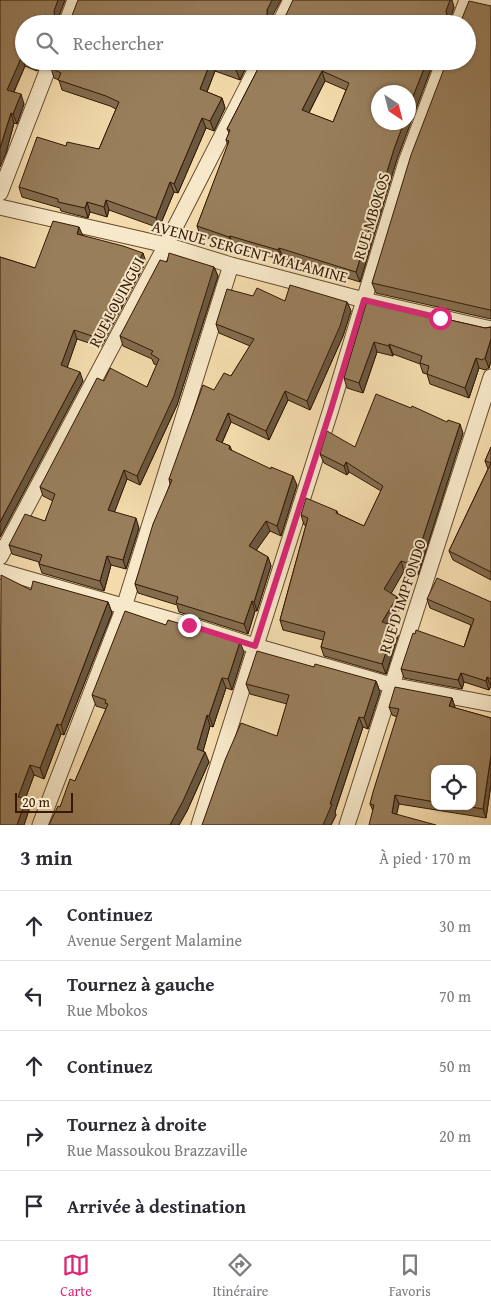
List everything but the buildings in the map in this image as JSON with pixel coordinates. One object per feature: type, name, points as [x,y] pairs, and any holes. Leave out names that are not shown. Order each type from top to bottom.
[{"type":"street","points":[[69,15],[75,0]]},
{"type":"street","points":[[284,15],[291,0]]},
{"type":"street","points":[[461,15],[467,0]]},
{"type":"street","points":[[472,0],[491,4]]},
{"type":"street","points":[[0,193],[48,70]]},
{"type":"street","name":"RUE LOUINGUI","points":[[0,557],[166,245],[255,70]]},
{"type":"street","name":"RUE MBOKOS","points":[[199,825],[331,409],[406,162],[441,70]]},
{"type":"street","name":"AVENUE SERGENT MALAMINE","points":[[0,207],[166,245],[231,265],[364,300],[491,329]]},
{"type":"street","points":[[40,825],[124,607],[231,265]]},
{"type":"street","name":"RUE D'IMPFONDO","points":[[347,825],[491,378]]},
{"type":"street","points":[[0,571],[391,685],[491,704]]},
{"type":"route","points":[[189,625],[255,646],[364,300],[440,318]]}]
